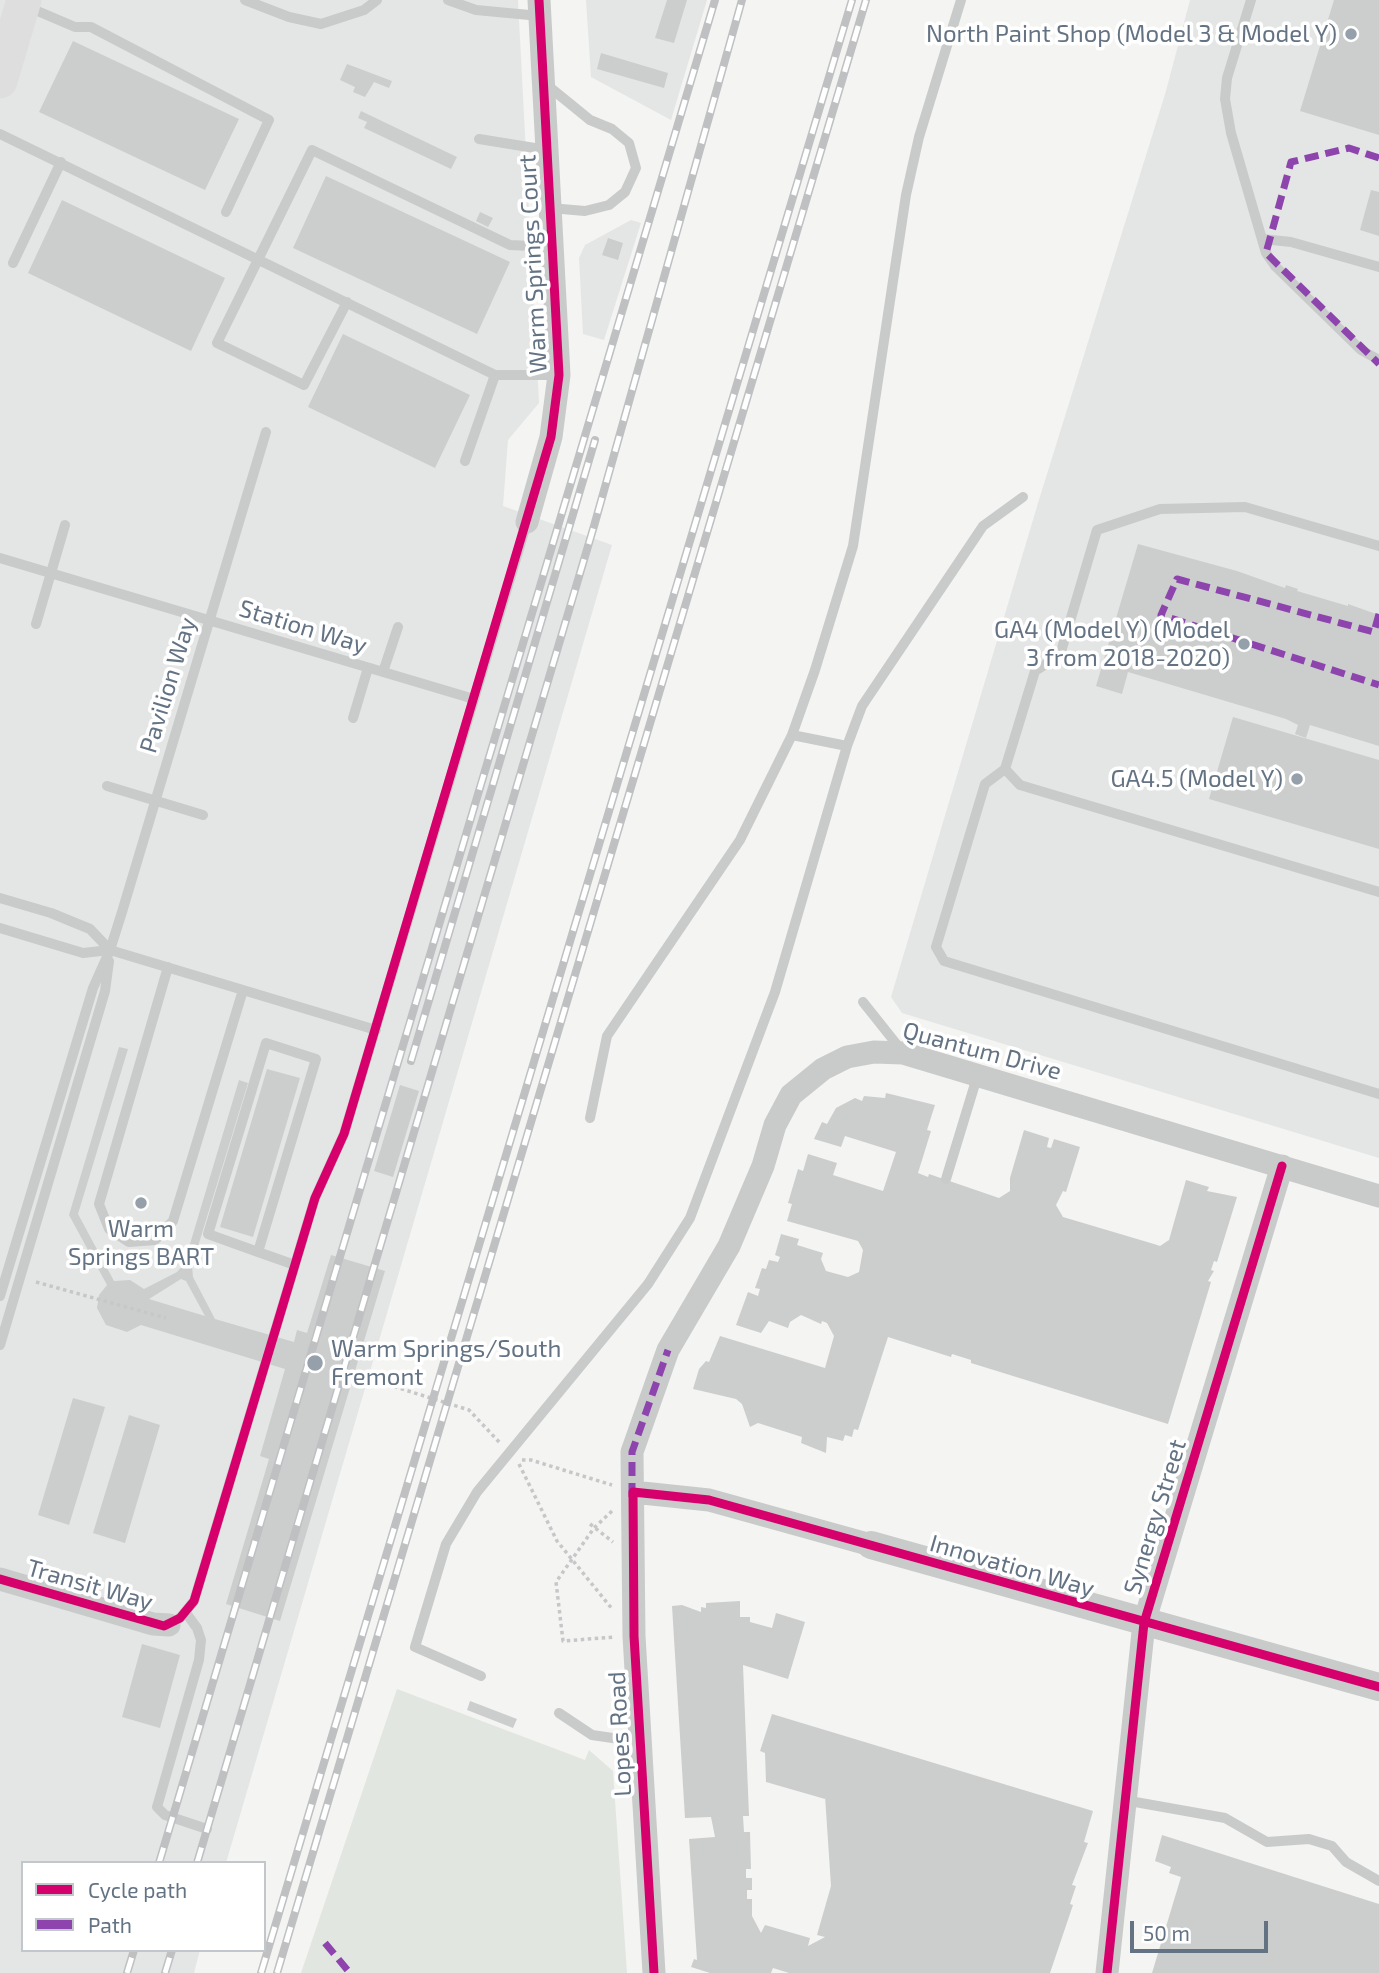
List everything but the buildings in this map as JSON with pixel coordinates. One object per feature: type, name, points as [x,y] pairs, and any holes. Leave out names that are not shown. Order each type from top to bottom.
[{"type":"main road","points":[[0,81],[23,2]]},
{"type":"street","name":"Warm Springs Court","points":[[527,522],[551,438],[559,375],[540,8]]},
{"type":"street","name":"Quantum Drive","points":[[633,1492],[632,1452],[667,1350],[729,1246],[763,1166],[775,1125],[791,1095],[823,1069],[847,1057],[874,1052],[903,1053],[1379,1196]]},
{"type":"street","name":"Synergy Street","points":[[1107,1973],[1144,1623],[1282,1166]]},
{"type":"street","name":"Innovation Way","points":[[633,1492],[709,1500],[1379,1687]]},
{"type":"street","name":"Lopes Road","points":[[633,1492],[631,1556],[634,1636],[653,1973]]},
{"type":"street","name":"Transit Way","points":[[0,1579],[153,1624],[177,1619]]},
{"type":"lane","points":[[245,0],[289,17],[321,24],[363,10],[377,0]]},
{"type":"lane","points":[[448,0],[476,10],[540,8]]},
{"type":"lane","points":[[590,1118],[607,1036],[740,840],[792,735],[853,546],[906,195],[919,137],[961,0]]},
{"type":"lane","points":[[1251,0],[1227,78],[1225,99],[1227,119],[1266,253],[1275,266],[1361,350],[1379,360]]},
{"type":"lane","points":[[23,2],[75,27],[92,27],[269,120],[226,212]]},
{"type":"lane","points":[[543,81],[590,120],[612,128],[629,143],[636,167],[625,192],[610,205],[585,211],[550,208]]},
{"type":"lane","points":[[0,134],[495,375],[559,375]]},
{"type":"lane","points":[[479,139],[547,150]]},
{"type":"lane","points":[[347,302],[304,385],[217,343],[312,150],[510,245],[552,247]]},
{"type":"lane","points":[[13,263],[61,162]]},
{"type":"lane","points":[[1263,239],[1291,242],[1379,267]]},
{"type":"lane","points":[[465,461],[495,375]]},
{"type":"lane","name":"Pavilion Way","points":[[0,1296],[93,988],[110,950],[266,432]]},
{"type":"lane","points":[[481,1676],[415,1647],[446,1544],[477,1492],[648,1284],[690,1218],[775,992],[847,746],[872,688],[983,526],[1023,497]]},
{"type":"lane","points":[[1379,546],[1245,507],[1160,509],[1097,530],[1060,655],[1035,671],[1005,769],[985,784],[936,947],[944,961],[1379,1094]]},
{"type":"lane","points":[[207,1829],[165,1815],[157,1807],[199,1660],[201,1640],[197,1628],[177,1619],[200,1582],[318,1188],[344,1134],[527,522]]},
{"type":"lane","points":[[36,624],[65,524]]},
{"type":"lane","name":"Station Way","points":[[0,558],[474,699]]},
{"type":"lane","points":[[383,672],[398,627]]},
{"type":"lane","points":[[352,718],[368,667]]},
{"type":"lane","points":[[792,735],[847,746]]},
{"type":"lane","points":[[1005,769],[1020,785],[1379,892]]},
{"type":"lane","points":[[107,786],[202,816]]},
{"type":"lane","points":[[0,898],[51,913],[90,929],[110,950]]},
{"type":"lane","points":[[0,928],[83,953],[110,950],[376,1030]]},
{"type":"lane","name":"Pavilion Way","points":[[0,1345],[105,991],[110,950]]},
{"type":"lane","points":[[168,967],[99,1204],[109,1229],[129,1242],[155,1240],[173,1221],[243,990]]},
{"type":"lane","points":[[863,1002],[903,1053]]},
{"type":"lane","points":[[257,1252],[316,1059],[266,1043],[208,1234],[257,1252],[295,1265]]},
{"type":"lane","points":[[946,1179],[978,1074]]},
{"type":"lane","points":[[559,1713],[592,1735],[640,1742]]},
{"type":"lane","points":[[1124,1800],[1225,1818],[1267,1842],[1309,1839],[1332,1846],[1346,1862],[1379,1881]]},
{"type":"path","points":[[36,1282],[166,1318]]},
{"type":"path","points":[[354,1374],[469,1410],[507,1450]]},
{"type":"path","points":[[517,1460],[557,1541],[634,1636]]},
{"type":"path","points":[[531,1460],[633,1492],[594,1528],[556,1582],[563,1641],[634,1636]]},
{"type":"path","points":[[590,1524],[631,1556]]},
{"type":"shaded area","points":[[0,0],[518,0],[539,403],[508,440],[503,506],[612,545],[227,1861],[21,1861],[21,1952],[199,1952],[194,1973],[0,1973]]},
{"type":"shaded area","points":[[586,0],[707,0],[671,120],[591,77]]},
{"type":"shaded area","points":[[1190,0],[1379,0],[1379,1158],[902,1013],[891,997],[1038,503],[1166,91]]},
{"type":"shaded area","points":[[631,220],[641,223],[604,340],[583,334],[579,258],[585,245]]},
{"type":"shaded area","points":[[397,1689],[585,1760],[589,1750],[613,1771],[627,1973],[301,1973]]},
{"type":"railway","points":[[160,1861],[715,0]]},
{"type":"railway","points":[[198,1861],[594,526],[742,0]]},
{"type":"railway","points":[[261,1973],[852,0]]},
{"type":"railway","points":[[277,1973],[866,0]]},
{"type":"railway","points":[[411,1061],[595,440]]},
{"type":"railway","points":[[127,1973],[133,1952]]},
{"type":"railway","points":[[165,1973],[171,1952]]},
{"type":"marked path","points":[[1379,158],[1349,148],[1291,162],[1266,253],[1379,364]]},
{"type":"marked path","points":[[1379,614],[1374,632],[1177,579],[1161,615],[1379,685]]},
{"type":"marked path","points":[[632,1497],[632,1452],[668,1350]]},
{"type":"marked path","points":[[325,1943],[350,1973]]},
{"type":"cycle path","points":[[0,1579],[164,1626],[180,1618],[194,1601],[315,1198],[344,1134],[551,437],[559,375],[539,0]]},
{"type":"cycle path","points":[[1107,1973],[1144,1623],[1282,1166]]},
{"type":"cycle path","points":[[654,1973],[634,1636],[633,1492],[709,1500],[1379,1687]]},
{"type":"place","name":"North Paint Shop (Model 3 & Model Y)","points":[[1351,34]]},
{"type":"place","name":"GA4 (Model Y) (Model 3 from 2018-2020)","points":[[1244,644]]},
{"type":"place","name":"GA4.5 (Model Y)","points":[[1297,779]]},
{"type":"place","name":"Warm Springs BART","points":[[141,1203]]},
{"type":"place","name":"Warm Springs/South Fremont","points":[[315,1363]]}]
